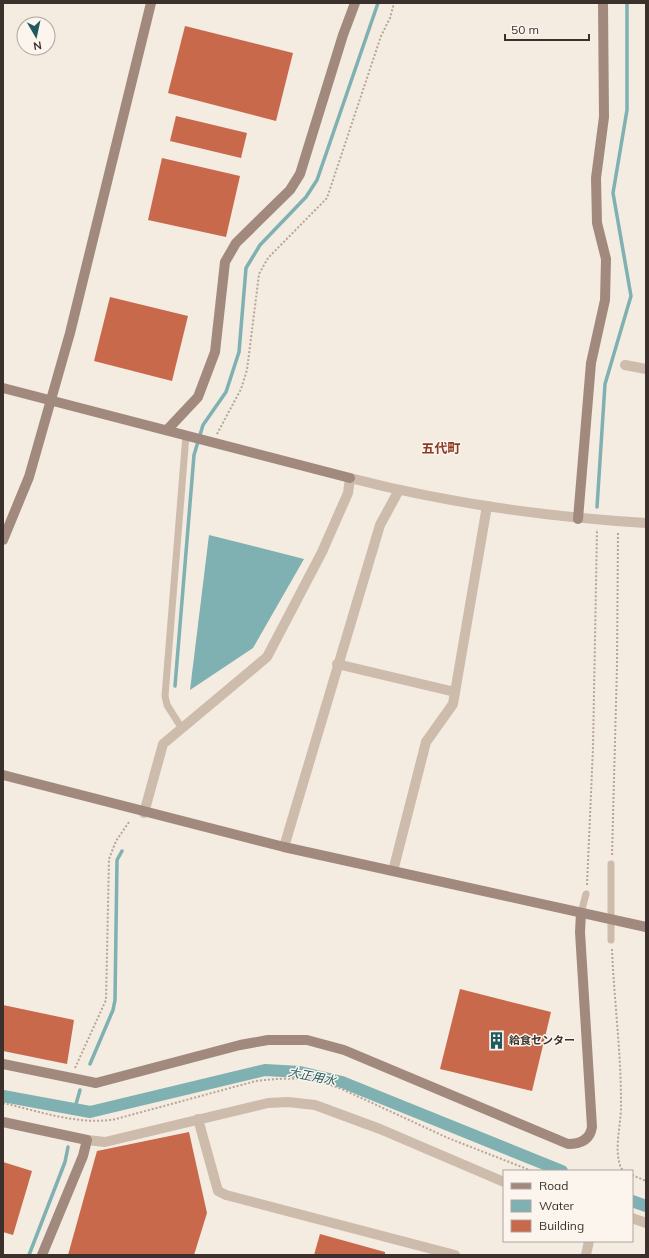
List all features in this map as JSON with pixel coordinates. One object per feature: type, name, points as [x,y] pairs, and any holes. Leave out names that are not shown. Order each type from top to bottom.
[{"type":"street","points":[[3,540],[29,477],[70,333],[151,3]]},
{"type":"street","points":[[167,430],[198,397],[215,352],[225,262],[236,243],[290,190],[300,174],[343,35],[355,3]]},
{"type":"street","points":[[578,519],[591,363],[606,300],[606,259],[597,223],[596,178],[604,117],[603,3]]},
{"type":"street","points":[[624,365],[646,369]]},
{"type":"street","points":[[3,388],[399,490],[487,506],[578,519],[646,523]]},
{"type":"street","points":[[144,813],[161,748],[181,727],[267,657],[322,552],[348,493],[350,478]]},
{"type":"street","points":[[284,847],[337,664],[380,525],[399,490]]},
{"type":"street","points":[[393,871],[426,742],[453,704],[487,506]]},
{"type":"street","points":[[337,664],[455,692]]},
{"type":"street","points":[[3,775],[144,813],[284,847],[646,927]]},
{"type":"street","points":[[3,1064],[96,1083],[240,1045],[268,1040],[307,1040],[344,1050],[568,1144],[576,1144],[589,1136],[592,1127],[580,932],[581,913]]},
{"type":"street","points":[[3,1122],[87,1140],[105,1142],[268,1103],[288,1102],[315,1105],[380,1129],[503,1182]]},
{"type":"street","points":[[198,1119],[218,1191],[226,1195],[455,1255]]},
{"type":"street","points":[[42,1255],[83,1156],[87,1140]]},
{"type":"street","points":[[633,1218],[646,1223]]},
{"type":"street","points":[[586,1255],[589,1242]]},
{"type":"lane","points":[[181,727],[167,705],[165,696],[186,435]]},
{"type":"lane","points":[[611,864],[611,940]]},
{"type":"lane","points":[[581,913],[586,894]]},
{"type":"path","points":[[213,442],[241,389],[247,370],[259,274],[268,258],[327,198],[381,36],[390,18],[394,3]]},
{"type":"path","points":[[586,894],[593,748],[598,573],[597,520]]},
{"type":"path","points":[[611,864],[617,666],[618,522]]},
{"type":"path","points":[[71,1078],[106,1000],[109,859],[116,841],[129,822]]},
{"type":"path","points":[[611,940],[614,998],[620,1055],[622,1104],[617,1155],[620,1168],[623,1170]]},
{"type":"path","points":[[633,1175],[646,1181]]},
{"type":"water","points":[[209,535],[304,559],[253,648],[190,690]]},
{"type":"building","points":[[185,26],[293,53],[276,121],[168,93]]},
{"type":"building","points":[[176,116],[247,133],[241,158],[170,141]]},
{"type":"building","points":[[162,158],[240,176],[226,237],[148,220]]},
{"type":"building","points":[[110,297],[188,316],[172,381],[94,361]]},
{"type":"building","name":"給食センター","points":[[460,989],[551,1012],[532,1091],[440,1069]]},
{"type":"building","points":[[3,1005],[74,1020],[67,1064],[3,1051]]},
{"type":"building","points":[[189,1132],[207,1213],[194,1255],[68,1255],[97,1151]]},
{"type":"building","points":[[3,1162],[32,1171],[13,1235],[3,1232]]},
{"type":"building","points":[[320,1234],[385,1252],[385,1255],[314,1255]]},
{"type":"waterway","points":[[175,686],[194,455],[203,425],[226,392],[239,352],[246,268],[260,245],[306,197],[317,180],[378,3]]},
{"type":"waterway","points":[[597,507],[605,384],[631,296],[613,193],[627,110],[627,3]]},
{"type":"waterway","points":[[90,1064],[113,1010],[115,1000],[117,860],[122,851]]},
{"type":"waterway","name":"大正用水","points":[[3,1096],[90,1112],[265,1070],[300,1072],[342,1082],[560,1170]]},
{"type":"waterway","points":[[76,1104],[80,1090]]},
{"type":"waterway","points":[[29,1255],[65,1162],[68,1147]]},
{"type":"waterway","name":"大正用水","points":[[633,1201],[646,1206]]},
{"type":"place","name":"給食センター","points":[[496,1040]]},
{"type":"district","name":"五代町","points":[[441,448]]}]
